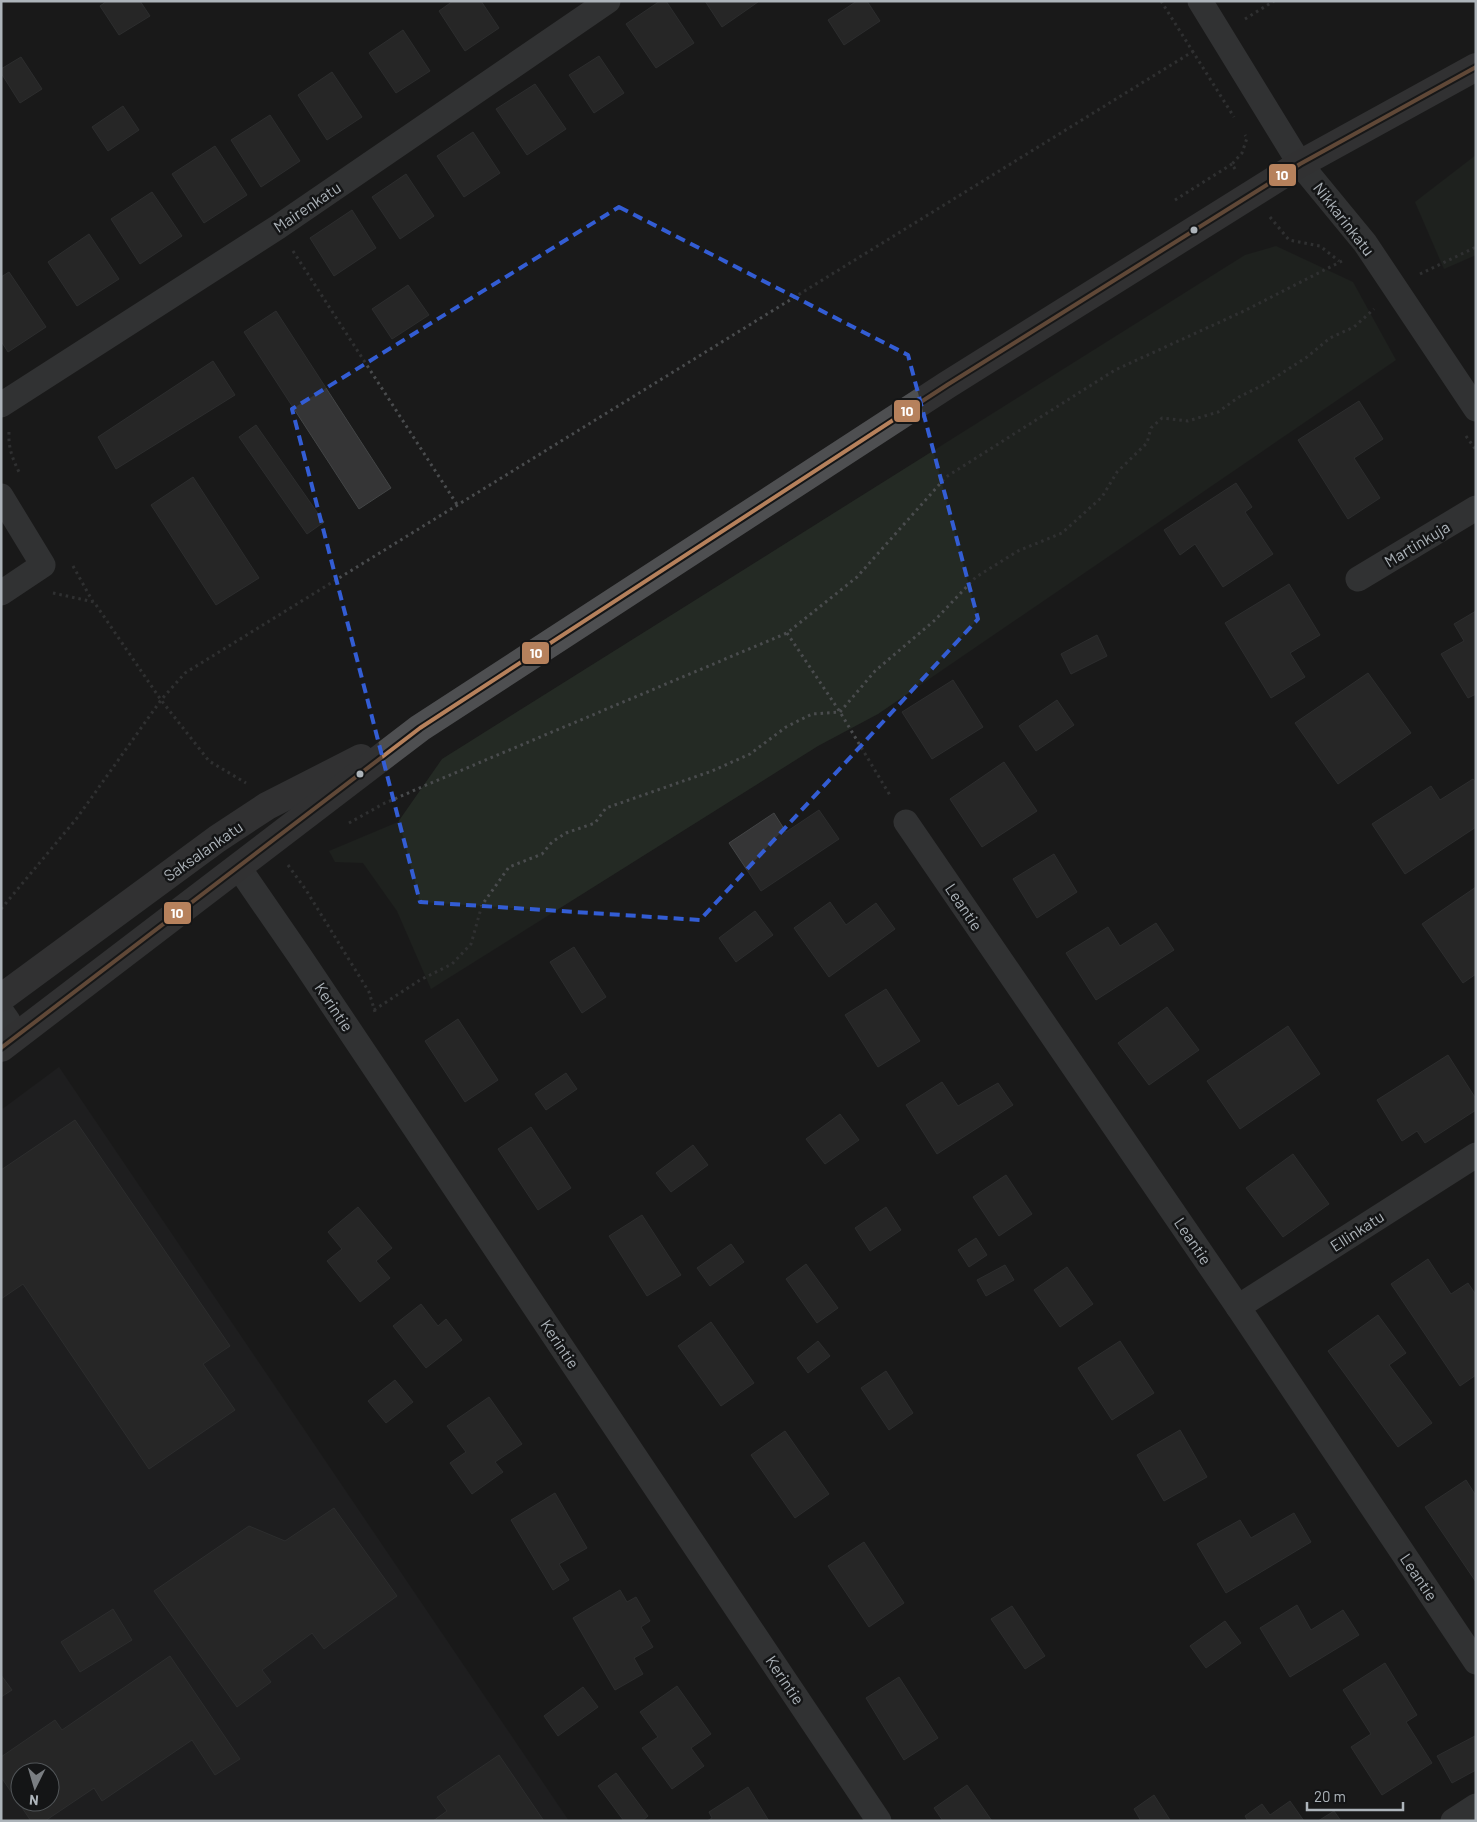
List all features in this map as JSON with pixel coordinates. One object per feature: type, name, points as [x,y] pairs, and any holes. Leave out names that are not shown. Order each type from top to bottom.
[{"type":"main road","name":"Saksalankatu","points":[[3,1046],[239,868],[420,728],[947,385],[1252,194],[1300,164],[1476,67]]},
{"type":"main road","name":"Saksalankatu","points":[[1,998],[217,839],[267,806],[420,728]]},
{"type":"street","name":"Mairenkatu","points":[[1,405],[278,227],[608,1]]},
{"type":"street","name":"Nikkarinkatu","points":[[1200,1],[1300,164],[1365,243],[1476,409]]},
{"type":"street","points":[[1,496],[43,565],[1,593]]},
{"type":"street","name":"Martinkuja","points":[[1358,579],[1476,508]]},
{"type":"street","name":"Leantie","points":[[906,822],[1238,1308],[1476,1662]]},
{"type":"street","name":"Kerintie","points":[[239,868],[310,971],[879,1821]]},
{"type":"street","points":[[1,1011],[8,1021],[3,1046]]},
{"type":"street","name":"Ellinkatu","points":[[1238,1308],[1476,1155]]},
{"type":"street","points":[[1453,1821],[1476,1806]]},
{"type":"path","points":[[1161,1],[1237,122]]},
{"type":"path","points":[[1,910],[77,818],[161,700],[185,674],[1274,1]]},
{"type":"path","points":[[1175,200],[1232,164],[1242,153],[1247,138],[1242,130]]},
{"type":"path","points":[[1232,164],[1252,194],[1289,240],[1320,246],[1341,262]]},
{"type":"path","points":[[278,227],[458,506]]},
{"type":"path","points":[[1418,275],[1476,247]]},
{"type":"path","points":[[349,823],[383,804],[424,786],[786,634],[857,577],[946,477],[1115,370],[1244,311],[1310,277]]},
{"type":"path","points":[[374,1010],[420,980],[452,964],[470,944],[482,905],[509,867],[542,854],[552,842],[566,833],[595,823],[606,808],[712,772],[750,754],[786,727],[812,714],[840,712],[875,671],[935,620],[976,577],[1018,551],[1062,533],[1102,497],[1117,472],[1147,443],[1152,428],[1162,418],[1188,421],[1218,412],[1239,397],[1265,384],[1298,363],[1330,338],[1354,326],[1375,309],[1369,301]]},
{"type":"path","points":[[1464,434],[1476,450]]},
{"type":"path","points":[[30,573],[50,592],[94,602],[161,700],[209,761],[253,787],[267,806]]},
{"type":"path","points":[[786,634],[840,712],[906,822]]},
{"type":"highlighted area","points":[[619,207],[908,355],[978,619],[700,920],[420,902],[292,409]]},
{"type":"shaded area","points":[[1476,155],[1476,255],[1444,269],[1415,202]]},
{"type":"shaded area","points":[[1276,246],[1353,282],[1396,360],[878,714],[818,746],[431,989],[397,911],[363,863],[335,862],[329,851],[398,822],[442,759],[1245,255]]},
{"type":"shaded area","points":[[59,1067],[569,1821],[1,1821],[1,1110]]},
{"type":"building","points":[[107,1],[140,1],[150,16],[119,35],[100,6]]},
{"type":"building","points":[[453,1],[481,1],[499,28],[465,51],[439,11]]},
{"type":"building","points":[[660,1],[666,1],[694,43],[656,68],[626,24]]},
{"type":"building","points":[[705,1],[757,1],[758,2],[722,27]]},
{"type":"building","points":[[857,1],[867,1],[880,21],[844,45],[828,20]]},
{"type":"building","points":[[403,30],[430,71],[396,93],[369,53]]},
{"type":"building","points":[[599,56],[624,93],[594,113],[569,75]]},
{"type":"building","points":[[21,57],[42,89],[20,103],[1,73],[1,69]]},
{"type":"building","points":[[332,72],[362,117],[327,140],[298,95]]},
{"type":"building","points":[[535,84],[566,129],[527,155],[496,109]]},
{"type":"building","points":[[123,106],[139,130],[108,151],[92,127]]},
{"type":"building","points":[[270,115],[300,161],[261,187],[231,140]]},
{"type":"building","points":[[473,132],[500,173],[464,197],[437,156]]},
{"type":"building","points":[[215,146],[247,195],[204,223],[172,174]]},
{"type":"building","points":[[406,174],[434,216],[400,239],[372,197]]},
{"type":"building","points":[[152,192],[182,236],[140,264],[111,219]]},
{"type":"building","points":[[352,210],[376,248],[334,276],[310,238]]},
{"type":"building","points":[[89,234],[119,279],[77,306],[48,262]]},
{"type":"building","points":[[9,272],[46,327],[8,352],[1,341],[1,277]]},
{"type":"building","points":[[408,285],[429,315],[392,339],[372,309]]},
{"type":"building","points":[[276,311],[391,488],[359,509],[244,332]]},
{"type":"building","points":[[213,361],[235,395],[116,469],[98,437]]},
{"type":"building","points":[[1359,401],[1383,439],[1354,458],[1380,498],[1348,519],[1298,440]]},
{"type":"building","points":[[256,425],[324,522],[307,534],[239,437]]},
{"type":"building","points":[[193,477],[259,578],[216,605],[151,505]]},
{"type":"building","points":[[1236,483],[1252,507],[1245,512],[1273,554],[1223,587],[1195,544],[1180,555],[1164,530]]},
{"type":"building","points":[[1289,584],[1320,635],[1290,653],[1305,677],[1271,698],[1225,623]]},
{"type":"building","points":[[1476,611],[1476,694],[1468,698],[1441,654],[1464,641],[1454,624]]},
{"type":"building","points":[[1097,635],[1107,656],[1071,674],[1061,654]]},
{"type":"building","points":[[1368,673],[1411,733],[1338,784],[1295,723]]},
{"type":"building","points":[[953,680],[983,727],[932,759],[902,712]]},
{"type":"building","points":[[1057,700],[1074,725],[1036,751],[1019,726]]},
{"type":"building","points":[[1004,762],[1037,811],[982,847],[950,799]]},
{"type":"building","points":[[1473,779],[1476,783],[1476,827],[1405,874],[1372,824],[1431,786],[1440,800]]},
{"type":"building","points":[[819,810],[839,839],[761,891],[729,843],[774,813],[786,832]]},
{"type":"building","points":[[1054,854],[1077,892],[1037,918],[1013,879]]},
{"type":"building","points":[[1476,887],[1476,974],[1463,983],[1422,924]]},
{"type":"building","points":[[830,902],[846,925],[876,903],[895,929],[829,977],[794,928]]},
{"type":"building","points":[[755,911],[773,935],[736,962],[719,938]]},
{"type":"building","points":[[1156,923],[1174,950],[1096,1000],[1066,953],[1108,927],[1120,946]]},
{"type":"building","points":[[574,947],[606,997],[582,1013],[550,962]]},
{"type":"building","points":[[886,989],[920,1041],[878,1067],[845,1015]]},
{"type":"building","points":[[1167,1007],[1199,1050],[1149,1085],[1118,1043]]},
{"type":"building","points":[[458,1019],[498,1080],[465,1102],[425,1041]]},
{"type":"building","points":[[1288,1026],[1320,1074],[1240,1129],[1207,1081]]},
{"type":"building","points":[[1448,1055],[1476,1099],[1476,1110],[1425,1143],[1417,1131],[1402,1141],[1377,1100]]},
{"type":"building","points":[[566,1073],[577,1089],[546,1110],[535,1094]]},
{"type":"building","points":[[942,1082],[958,1106],[998,1083],[1013,1105],[937,1154],[906,1105]]},
{"type":"building","points":[[840,1114],[859,1140],[825,1164],[806,1139]]},
{"type":"building","points":[[75,1120],[230,1346],[203,1364],[235,1410],[149,1469],[23,1284],[1,1299],[1,1170]]},
{"type":"building","points":[[531,1127],[571,1188],[538,1210],[498,1149]]},
{"type":"building","points":[[693,1145],[708,1165],[671,1192],[656,1173]]},
{"type":"building","points":[[1293,1154],[1329,1204],[1283,1237],[1246,1188]]},
{"type":"building","points":[[1006,1175],[1032,1214],[999,1236],[973,1197]]},
{"type":"building","points":[[358,1207],[392,1248],[376,1261],[390,1278],[360,1302],[327,1261],[342,1249],[328,1232]]},
{"type":"building","points":[[886,1207],[901,1230],[870,1251],[855,1228]]},
{"type":"building","points":[[642,1215],[681,1275],[647,1296],[609,1236]]},
{"type":"building","points":[[976,1238],[987,1255],[969,1267],[958,1250]]},
{"type":"building","points":[[731,1244],[744,1262],[710,1286],[697,1268]]},
{"type":"building","points":[[1428,1259],[1451,1294],[1468,1283],[1476,1295],[1476,1375],[1460,1386],[1391,1284]]},
{"type":"building","points":[[806,1264],[838,1308],[817,1323],[786,1279]]},
{"type":"building","points":[[1005,1265],[1014,1280],[986,1296],[977,1280]]},
{"type":"building","points":[[1067,1267],[1093,1304],[1060,1327],[1034,1290]]},
{"type":"building","points":[[421,1304],[438,1326],[446,1319],[462,1340],[426,1368],[393,1326]]},
{"type":"building","points":[[1378,1315],[1406,1353],[1389,1365],[1432,1423],[1398,1447],[1328,1351]]},
{"type":"building","points":[[711,1322],[754,1383],[721,1406],[678,1346]]},
{"type":"building","points":[[818,1341],[830,1356],[808,1373],[797,1358]]},
{"type":"building","points":[[1120,1341],[1154,1393],[1112,1420],[1078,1368]]},
{"type":"building","points":[[886,1371],[913,1413],[889,1430],[861,1388]]},
{"type":"building","points":[[395,1380],[413,1402],[386,1423],[368,1401]]},
{"type":"building","points":[[489,1397],[522,1444],[495,1462],[503,1472],[472,1494],[450,1463],[466,1452],[447,1426]]},
{"type":"building","points":[[1180,1430],[1207,1477],[1164,1501],[1137,1455]]},
{"type":"building","points":[[785,1431],[829,1494],[795,1518],[751,1455]]},
{"type":"building","points":[[1466,1480],[1476,1496],[1476,1582],[1425,1507]]},
{"type":"building","points":[[555,1493],[587,1548],[559,1564],[569,1580],[553,1590],[511,1520]]},
{"type":"building","points":[[334,1508],[397,1596],[324,1649],[312,1633],[262,1670],[271,1682],[237,1707],[154,1591],[249,1526],[285,1541]]},
{"type":"building","points":[[1294,1513],[1311,1542],[1226,1593],[1197,1544],[1240,1520],[1251,1538]]},
{"type":"building","points":[[864,1542],[904,1603],[869,1627],[828,1566]]},
{"type":"building","points":[[620,1590],[627,1602],[636,1597],[650,1621],[641,1627],[653,1647],[634,1658],[643,1674],[615,1690],[573,1618]]},
{"type":"building","points":[[1297,1605],[1311,1630],[1343,1610],[1359,1635],[1290,1677],[1260,1628]]},
{"type":"building","points":[[1012,1606],[1045,1656],[1025,1669],[991,1619]]},
{"type":"building","points":[[113,1609],[132,1640],[80,1672],[61,1642]]},
{"type":"building","points":[[1225,1621],[1241,1643],[1206,1668],[1190,1646]]},
{"type":"building","points":[[170,1656],[240,1759],[215,1775],[192,1740],[102,1801],[94,1788],[60,1811],[60,1762],[10,1762],[10,1790],[1,1777],[1,1757],[55,1720],[62,1730]]},
{"type":"building","points":[[1385,1663],[1417,1715],[1406,1722],[1432,1763],[1382,1795],[1351,1747],[1371,1734],[1343,1690]]},
{"type":"building","points":[[1,1675],[12,1690],[1,1697]]},
{"type":"building","points":[[899,1677],[938,1738],[904,1760],[866,1698]]},
{"type":"building","points":[[677,1686],[711,1734],[691,1748],[704,1766],[672,1789],[642,1748],[658,1737],[640,1712]]},
{"type":"building","points":[[583,1687],[598,1707],[558,1736],[544,1716]]},
{"type":"building","points":[[1475,1736],[1476,1770],[1452,1783],[1437,1756]]},
{"type":"building","points":[[499,1755],[544,1821],[433,1821],[447,1811],[437,1797]]},
{"type":"building","points":[[616,1773],[648,1816],[642,1821],[624,1821],[598,1786]]},
{"type":"building","points":[[967,1785],[992,1821],[943,1821],[934,1808]]},
{"type":"building","points":[[748,1787],[769,1821],[707,1821],[712,1818],[709,1812]]},
{"type":"building","points":[[1154,1795],[1170,1821],[1141,1821],[1134,1809]]},
{"type":"building","points":[[1290,1801],[1304,1821],[1248,1821],[1245,1816],[1262,1804],[1270,1815]]},
{"type":"building","points":[[1334,1811],[1341,1821],[1318,1821]]},
{"type":"building","points":[[25,1812],[58,1812],[45,1821],[31,1821]]},
{"type":"transit line","name":"10","points":[[1,1048],[420,728],[947,385],[1300,164],[1476,67]]}]
